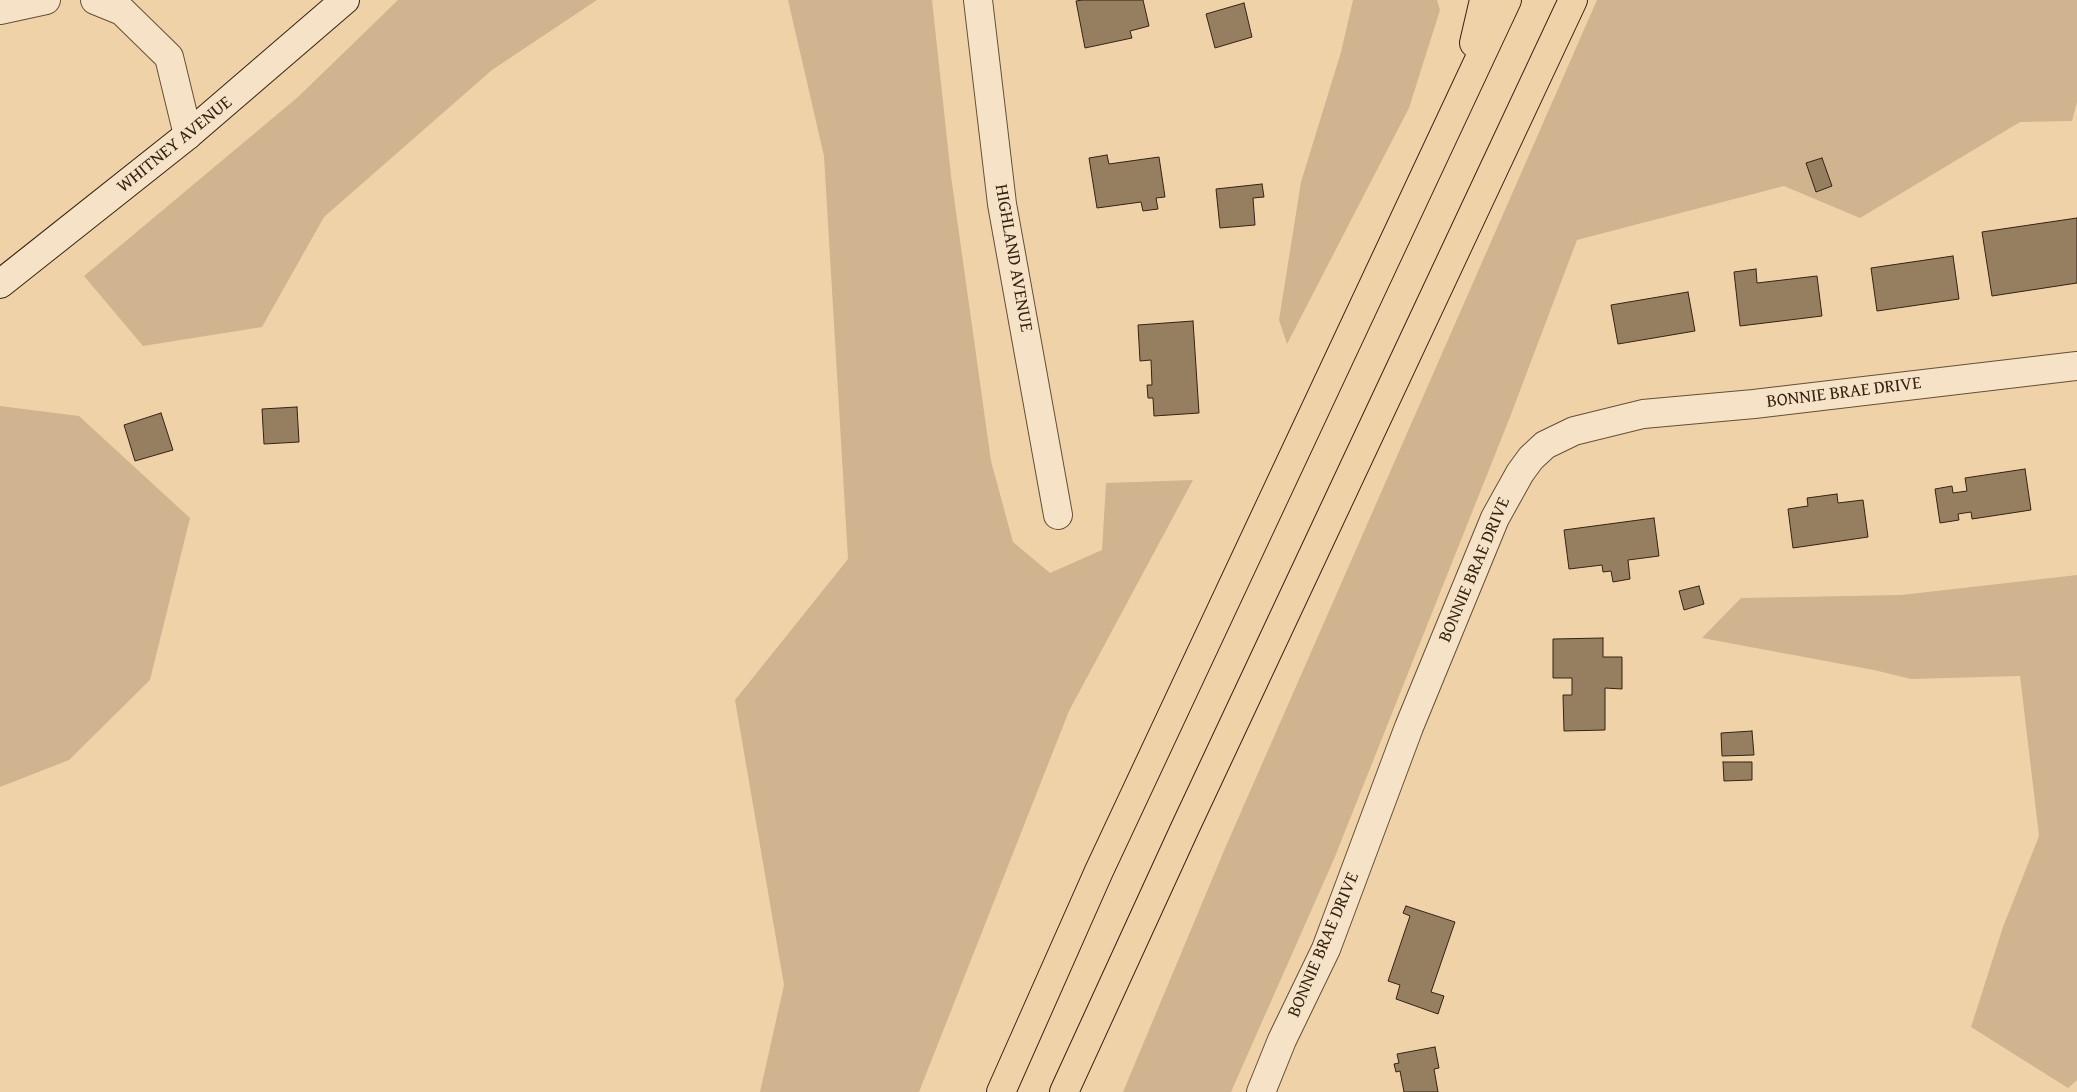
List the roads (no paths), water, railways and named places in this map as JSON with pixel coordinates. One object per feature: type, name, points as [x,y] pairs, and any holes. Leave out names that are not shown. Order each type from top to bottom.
[{"type":"highway","points":[[1463,94],[1484,0]]},
{"type":"highway","points":[[1001,1092],[1099,871],[1507,0]]},
{"type":"highway","points":[[1064,1092],[1189,819],[1573,0]]},
{"type":"street","points":[[0,10],[46,0]]},
{"type":"street","points":[[95,0],[122,11],[168,57],[188,135]]},
{"type":"street","name":"WHITNEY AVENUE","points":[[0,284],[188,135],[345,0]]},
{"type":"street","name":"HIGHLAND AVENUE","points":[[978,0],[1002,204],[1058,515]]},
{"type":"street","name":"BONNIE BRAE DRIVE","points":[[1261,1092],[1282,1040],[1326,949],[1409,727],[1495,518],[1520,474],[1545,445],[1574,431],[1643,414],[1754,404],[2077,366]]}]
